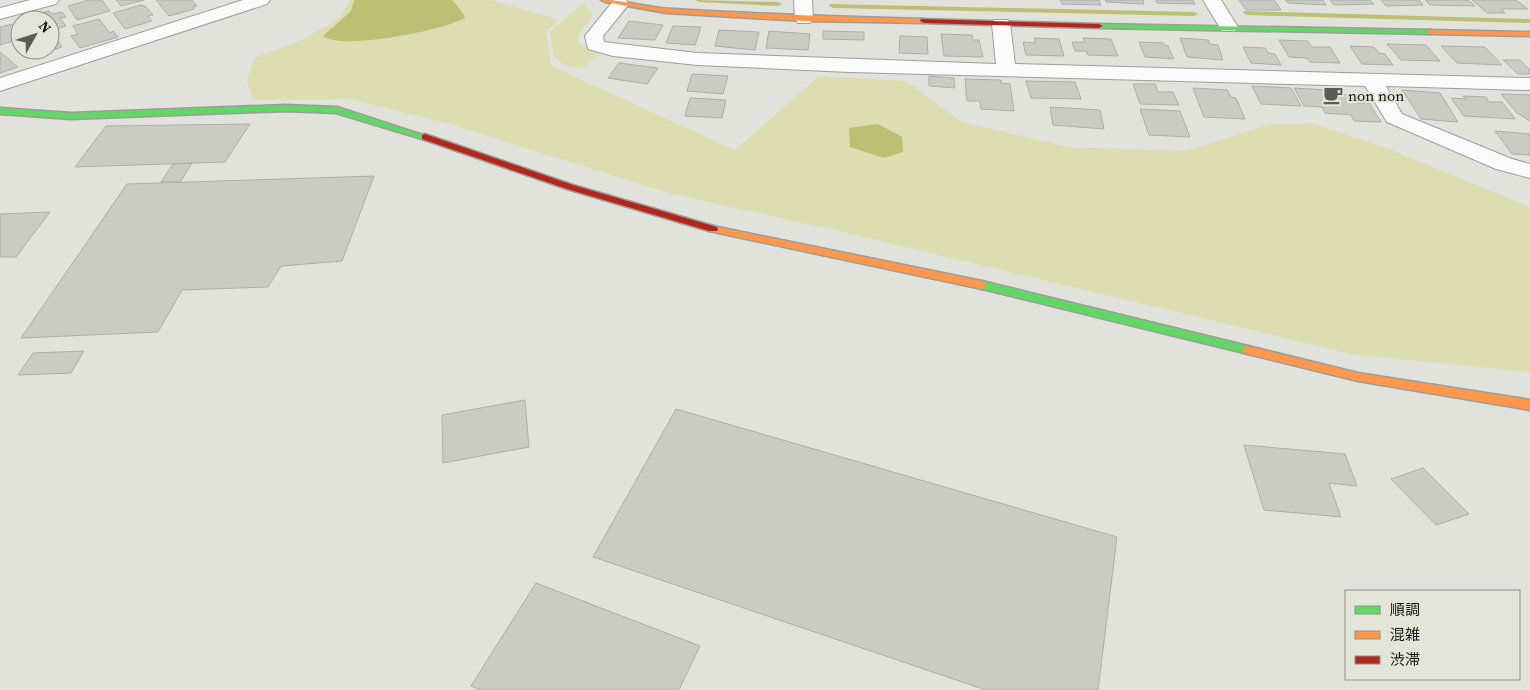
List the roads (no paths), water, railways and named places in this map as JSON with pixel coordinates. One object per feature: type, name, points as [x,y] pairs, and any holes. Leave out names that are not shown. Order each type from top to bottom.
[{"type":"street","points":[[0,14],[50,0]]},
{"type":"street","points":[[0,85],[261,0]]},
{"type":"street","points":[[803,0],[804,19]]},
{"type":"street","points":[[1212,0],[1229,28]]},
{"type":"street","points":[[1530,34],[1002,24],[890,19],[804,19],[718,16],[612,2],[594,36],[595,46],[613,50],[697,58],[849,66],[1530,84]]},
{"type":"street","points":[[1002,24],[1006,69]]},
{"type":"street","points":[[1372,80],[1394,118],[1504,164],[1530,171]]},
{"type":"street","points":[[0,111],[71,116],[285,108],[338,110],[407,131],[570,187],[710,228],[983,286],[1358,378],[1530,405]]},
{"type":"waterway","points":[[699,0],[778,4]]},
{"type":"waterway","points":[[833,6],[1194,14]]},
{"type":"waterway","points":[[1247,13],[1530,21]]},
{"type":"place","name":"non non","points":[[1333,95]]}]
